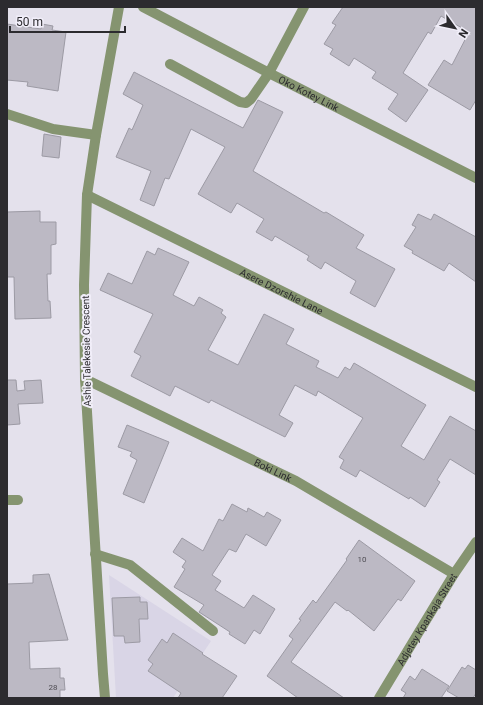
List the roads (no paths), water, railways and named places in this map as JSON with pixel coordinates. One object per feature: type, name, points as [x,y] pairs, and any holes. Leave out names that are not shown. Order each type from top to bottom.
[{"type":"street","name":"Ashie Talekesie Crescent","points":[[105,698],[95,554],[86,379],[84,285],[87,194],[119,7]]},
{"type":"street","name":"Oko Kotey Link","points":[[143,7],[476,178]]},
{"type":"street","points":[[170,64],[240,102],[246,103],[251,99],[269,73],[304,7]]},
{"type":"street","points":[[7,114],[53,129],[96,135]]},
{"type":"street","name":"Asere Dzorshie Lane","points":[[87,194],[476,387]]},
{"type":"street","name":"Boki Link","points":[[86,379],[296,481],[454,574]]},
{"type":"street","points":[[7,500],[18,500]]},
{"type":"street","name":"Adjetey Kpankaja Street","points":[[379,698],[454,574],[476,542]]},
{"type":"street","points":[[95,554],[130,565],[213,632]]}]
